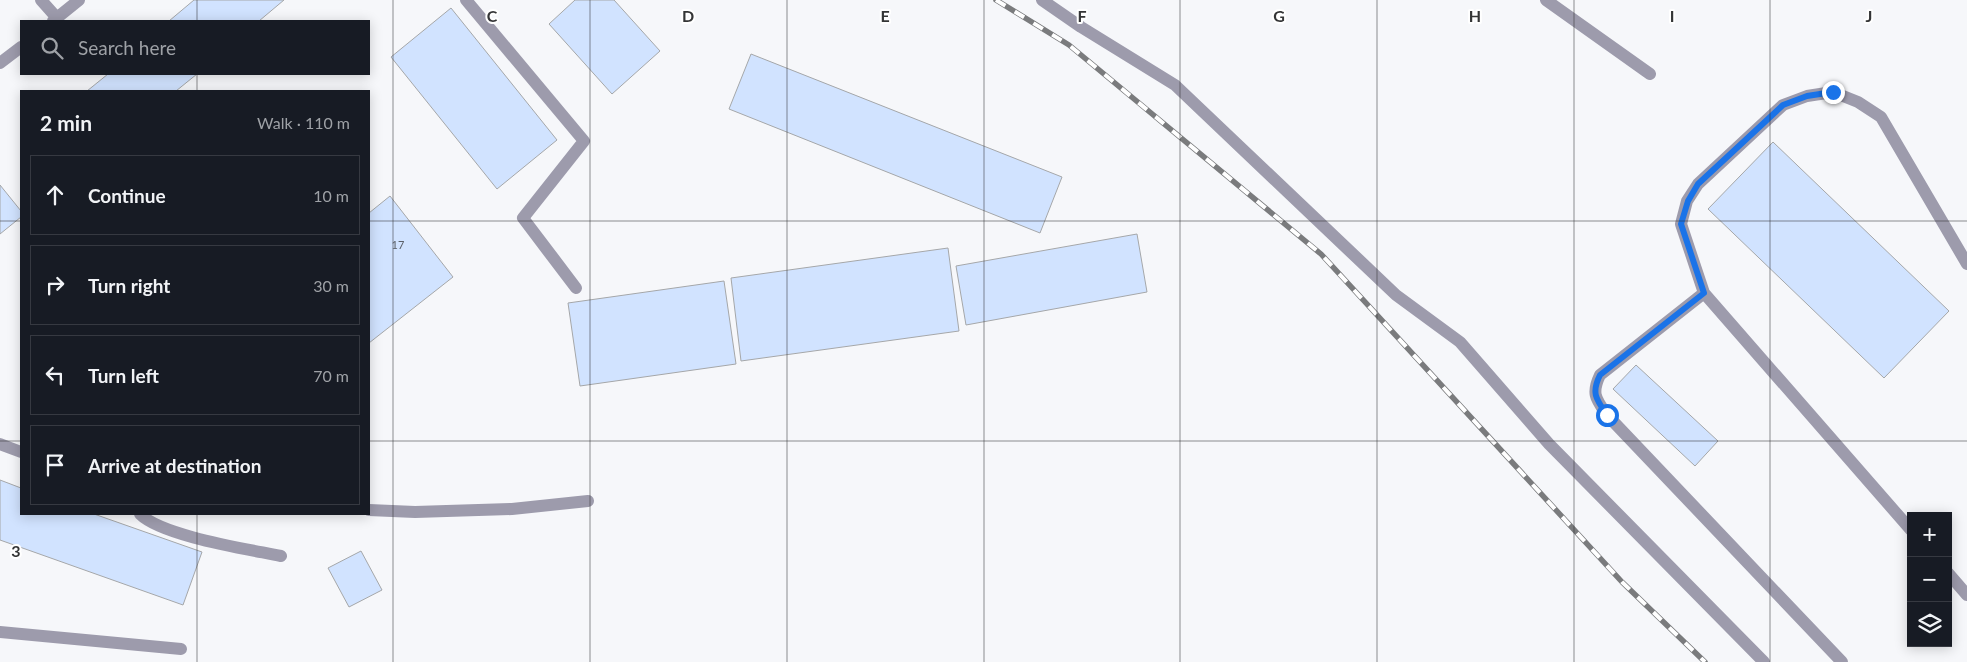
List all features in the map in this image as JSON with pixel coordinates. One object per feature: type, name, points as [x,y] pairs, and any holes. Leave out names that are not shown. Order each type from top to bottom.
[{"type":"street","points":[[42,0],[55,20],[79,0]]},
{"type":"street","points":[[466,0],[584,141],[523,218],[576,288]]},
{"type":"street","points":[[1042,0],[1081,27],[1175,84],[1396,295],[1460,342],[1549,444],[1764,662]]},
{"type":"street","points":[[1546,0],[1650,74]]},
{"type":"street","points":[[0,64],[20,48]]},
{"type":"street","points":[[1907,525],[1704,293],[1681,224],[1688,201],[1698,184],[1783,105],[1807,96],[1833,92],[1858,102],[1881,117],[1967,264]]},
{"type":"street","points":[[1704,293],[1600,375],[1594,387],[1598,402],[1614,422],[1842,662]]},
{"type":"street","points":[[0,444],[20,452]]},
{"type":"street","points":[[370,510],[416,512],[512,510],[588,501]]},
{"type":"street","points":[[141,515],[173,532],[281,556]]},
{"type":"street","points":[[1952,578],[1967,595]]},
{"type":"street","points":[[0,632],[181,649]]},
{"type":"building","points":[[194,0],[284,0],[260,20],[170,20]]},
{"type":"building","points":[[575,0],[614,0],[660,51],[612,94],[549,24]]},
{"type":"building","points":[[451,8],[557,140],[497,189],[391,57]]},
{"type":"building","points":[[751,54],[1062,177],[1040,233],[729,109]]},
{"type":"building","points":[[107,75],[196,75],[177,90],[88,90]]},
{"type":"building","points":[[1773,142],[1949,311],[1884,378],[1708,209]]},
{"type":"building","points":[[0,185],[20,210],[20,218],[0,234]]},
{"type":"building","points":[[390,196],[453,277],[370,342],[370,212]]},
{"type":"building","points":[[1137,234],[1147,292],[966,325],[956,266]]},
{"type":"building","points":[[948,248],[959,331],[741,361],[731,278]]},
{"type":"building","points":[[724,281],[736,364],[580,386],[568,303]]},
{"type":"building","points":[[1636,365],[1718,441],[1695,466],[1613,389]]},
{"type":"building","points":[[0,480],[20,488],[20,515],[97,515],[202,552],[183,605],[0,540]]},
{"type":"building","points":[[361,551],[382,590],[349,607],[328,568]]},
{"type":"railway","points":[[996,0],[1069,45],[1321,254],[1622,582],[1705,662]]},
{"type":"route","points":[[1607,415],[1598,402],[1594,387],[1600,375],[1704,293],[1681,224],[1688,201],[1698,184],[1783,105],[1807,96],[1833,92]]}]
